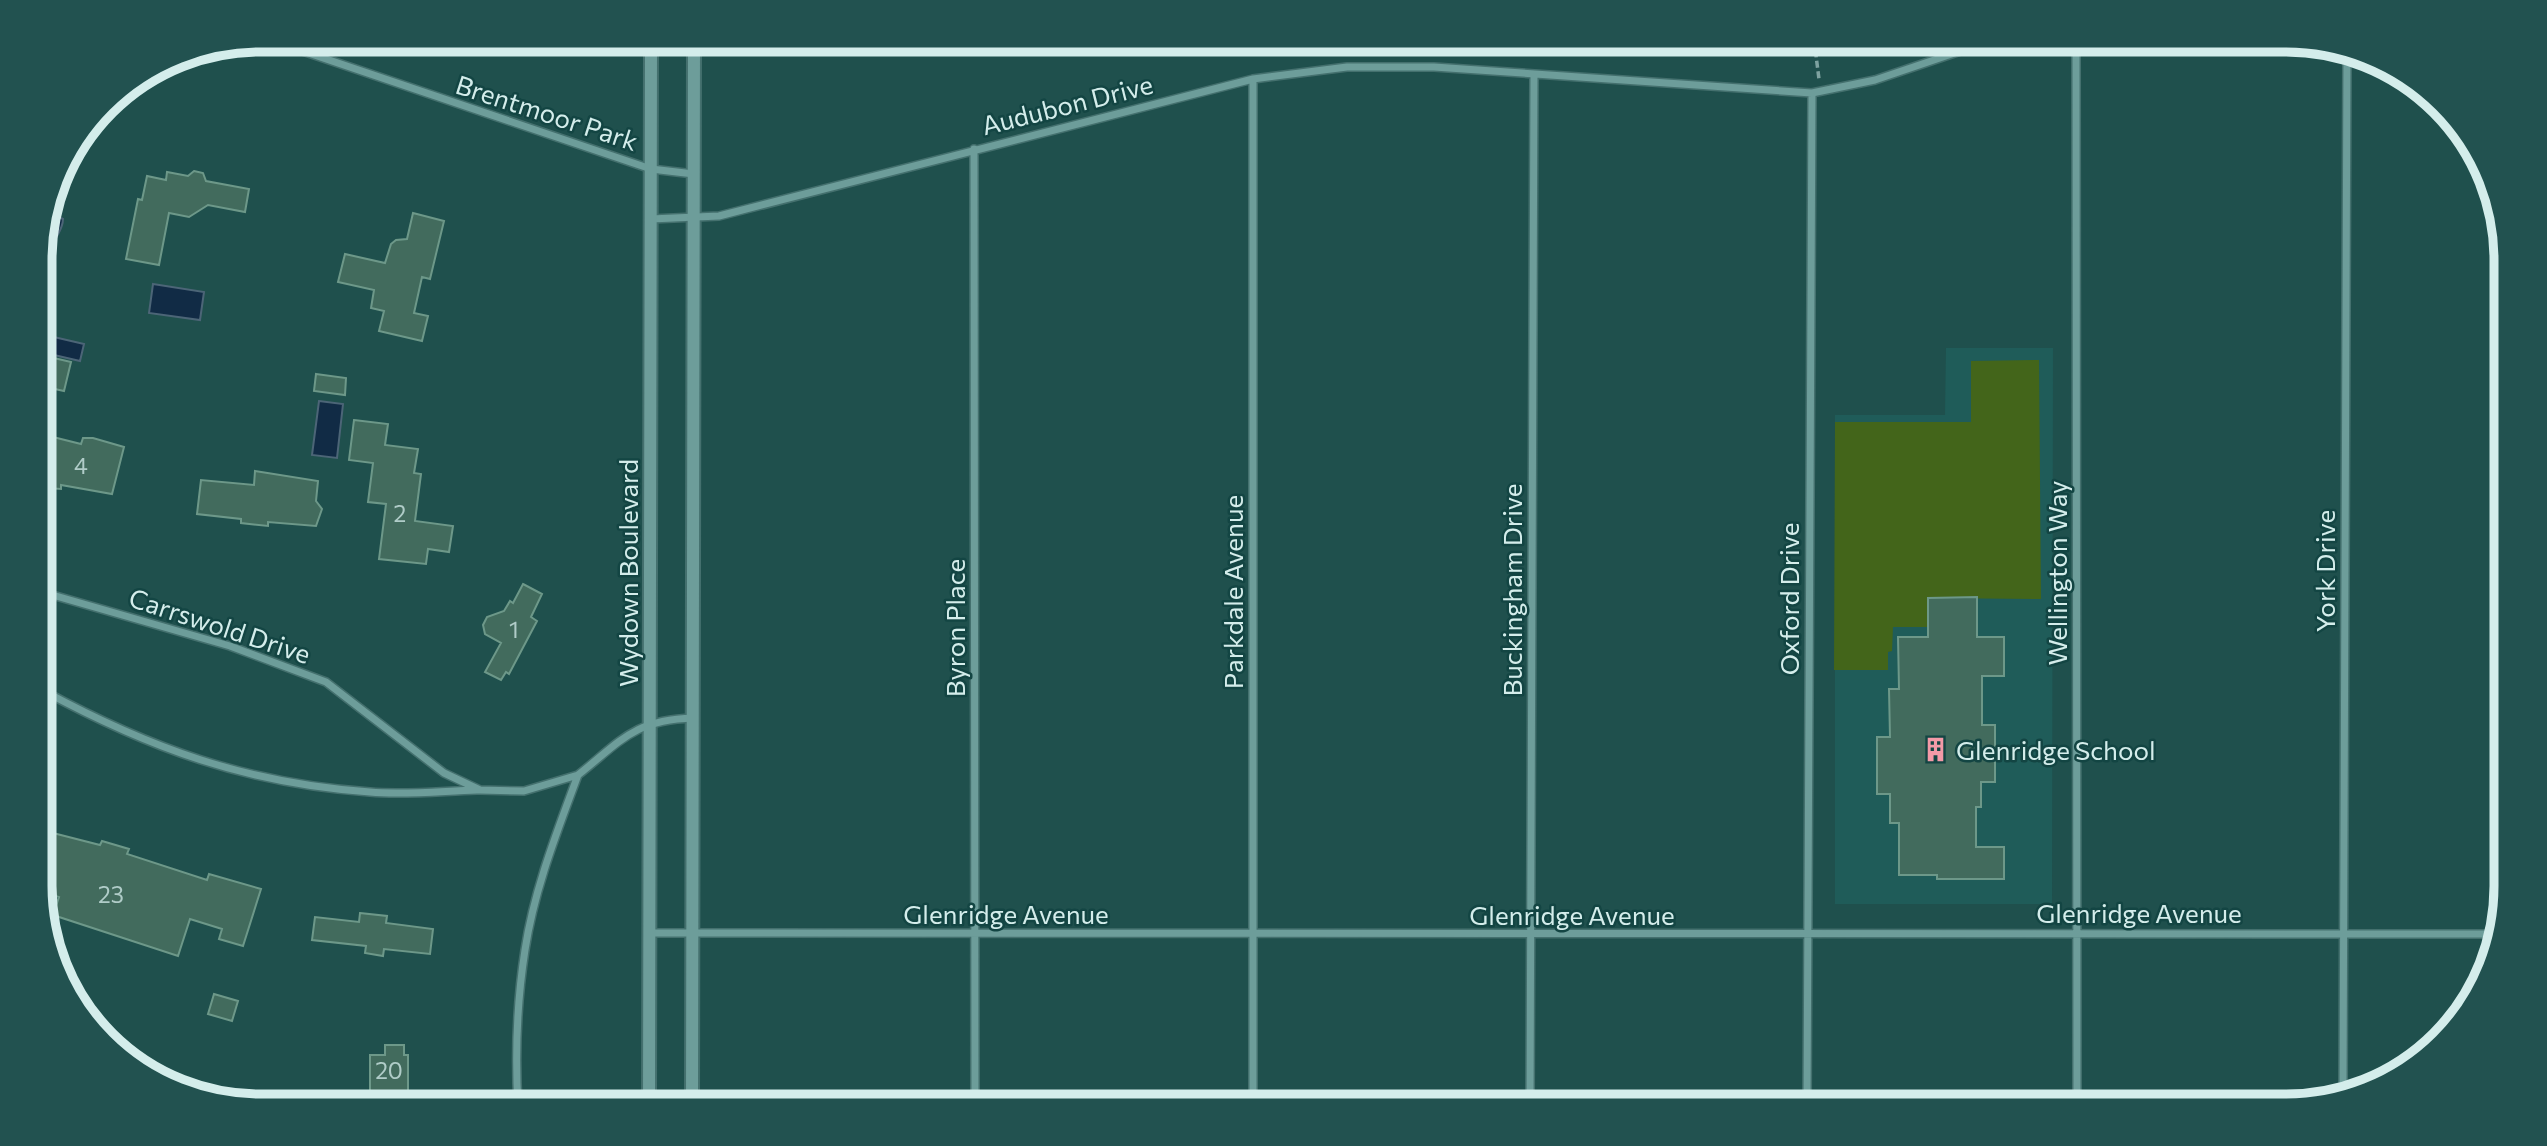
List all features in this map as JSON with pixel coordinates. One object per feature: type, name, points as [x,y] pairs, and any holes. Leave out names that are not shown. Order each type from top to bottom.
[{"type":"street","name":"Brentmoor Park","points":[[305,52],[651,169],[694,174]]},
{"type":"street","name":"Wydown Boulevard","points":[[649,1094],[651,52]]},
{"type":"street","points":[[692,1094],[694,52]]},
{"type":"street","name":"Audubon Drive","points":[[651,219],[719,216],[1254,79],[1347,68],[1434,67],[1816,92],[1875,80],[1958,52]]},
{"type":"street","name":"Wellington Way","points":[[2076,52],[2077,1093]]},
{"type":"street","name":"York Drive","points":[[2343,1085],[2347,62]]},
{"type":"street","name":"Buckingham Drive","points":[[1530,1093],[1534,74]]},
{"type":"street","name":"Parkdale Avenue","points":[[1252,1094],[1254,79]]},
{"type":"street","name":"Oxford Drive","points":[[1807,1093],[1816,92]]},
{"type":"street","name":"Byron Place","points":[[974,149],[975,1094]]},
{"type":"street","name":"Carrswold Drive","points":[[52,595],[230,646],[326,682],[444,774],[480,790]]},
{"type":"street","name":"Carrswold Drive","points":[[52,695],[166,750],[271,779],[372,793],[524,791],[578,775],[636,729],[650,722],[693,718]]},
{"type":"street","points":[[517,1094],[515,1055],[525,949],[551,849],[578,775]]},
{"type":"street","name":"Glenridge Avenue","points":[[648,933],[2488,934]]},
{"type":"path","points":[[1814,52],[1816,92]]},
{"type":"shaded area","points":[[58,217],[63,219],[53,243]]},
{"type":"shaded area","points":[[153,284],[204,292],[200,320],[149,313]]},
{"type":"shaded area","points":[[53,337],[84,344],[80,361],[53,355]]},
{"type":"shaded area","name":"Glenridge School","points":[[1946,348],[2053,348],[2052,904],[1835,904],[1835,415],[1945,415]]},
{"type":"shaded area","points":[[319,401],[343,404],[337,458],[312,455]]},
{"type":"green space","points":[[2039,360],[2041,599],[1928,598],[1928,627],[1893,627],[1888,670],[1834,670],[1835,422],[1971,422],[1971,361]]},
{"type":"building","points":[[194,171],[203,173],[206,181],[249,189],[245,212],[208,205],[189,217],[169,213],[159,265],[126,259],[138,199],[142,200],[147,176],[166,180],[167,172],[188,176]]},
{"type":"building","points":[[413,213],[444,221],[430,279],[422,277],[414,313],[428,316],[422,341],[379,331],[384,311],[371,308],[374,290],[338,282],[345,254],[385,263],[391,244],[396,240],[407,239]]},
{"type":"building","points":[[53,358],[71,362],[64,391],[53,389]]},
{"type":"building","points":[[316,374],[346,378],[345,395],[314,391]]},
{"type":"building","points":[[354,420],[388,424],[385,445],[418,449],[414,473],[421,474],[415,521],[453,526],[449,552],[428,549],[426,564],[379,559],[386,504],[368,502],[373,463],[349,460]]},
{"type":"building","points":[[53,437],[81,444],[83,438],[93,438],[124,447],[112,494],[61,485],[61,489],[53,488]]},
{"type":"building","points":[[255,471],[318,481],[316,501],[322,509],[316,526],[268,522],[268,526],[241,523],[241,519],[197,514],[201,480],[254,485]]},
{"type":"building","points":[[523,584],[542,594],[531,617],[537,621],[509,674],[506,672],[501,680],[485,672],[501,643],[485,634],[483,625],[487,617],[504,611],[510,601],[513,603]]},
{"type":"building","name":"Glenridge School","points":[[1977,597],[1977,637],[2004,637],[2004,676],[1982,676],[1982,725],[1995,725],[1995,782],[1981,782],[1981,807],[1976,807],[1976,847],[2004,847],[2004,879],[1937,879],[1937,875],[1899,875],[1899,823],[1890,823],[1890,794],[1877,794],[1877,737],[1890,737],[1889,689],[1899,689],[1898,637],[1928,637],[1928,598]]},
{"type":"building","points":[[53,833],[100,845],[102,841],[129,849],[127,854],[207,880],[209,874],[261,889],[243,946],[219,939],[222,929],[190,919],[178,956],[55,916],[59,897],[53,895]]},
{"type":"building","points":[[360,913],[387,916],[386,923],[433,929],[430,954],[384,949],[383,956],[365,953],[366,946],[312,940],[315,917],[359,922]]},
{"type":"building","points":[[214,994],[238,1001],[232,1021],[208,1014]]},
{"type":"building","points":[[385,1045],[404,1045],[404,1055],[408,1055],[408,1094],[370,1094],[370,1055],[385,1055]]},
{"type":"place","name":"Glenridge School","points":[[1936,749]]}]
